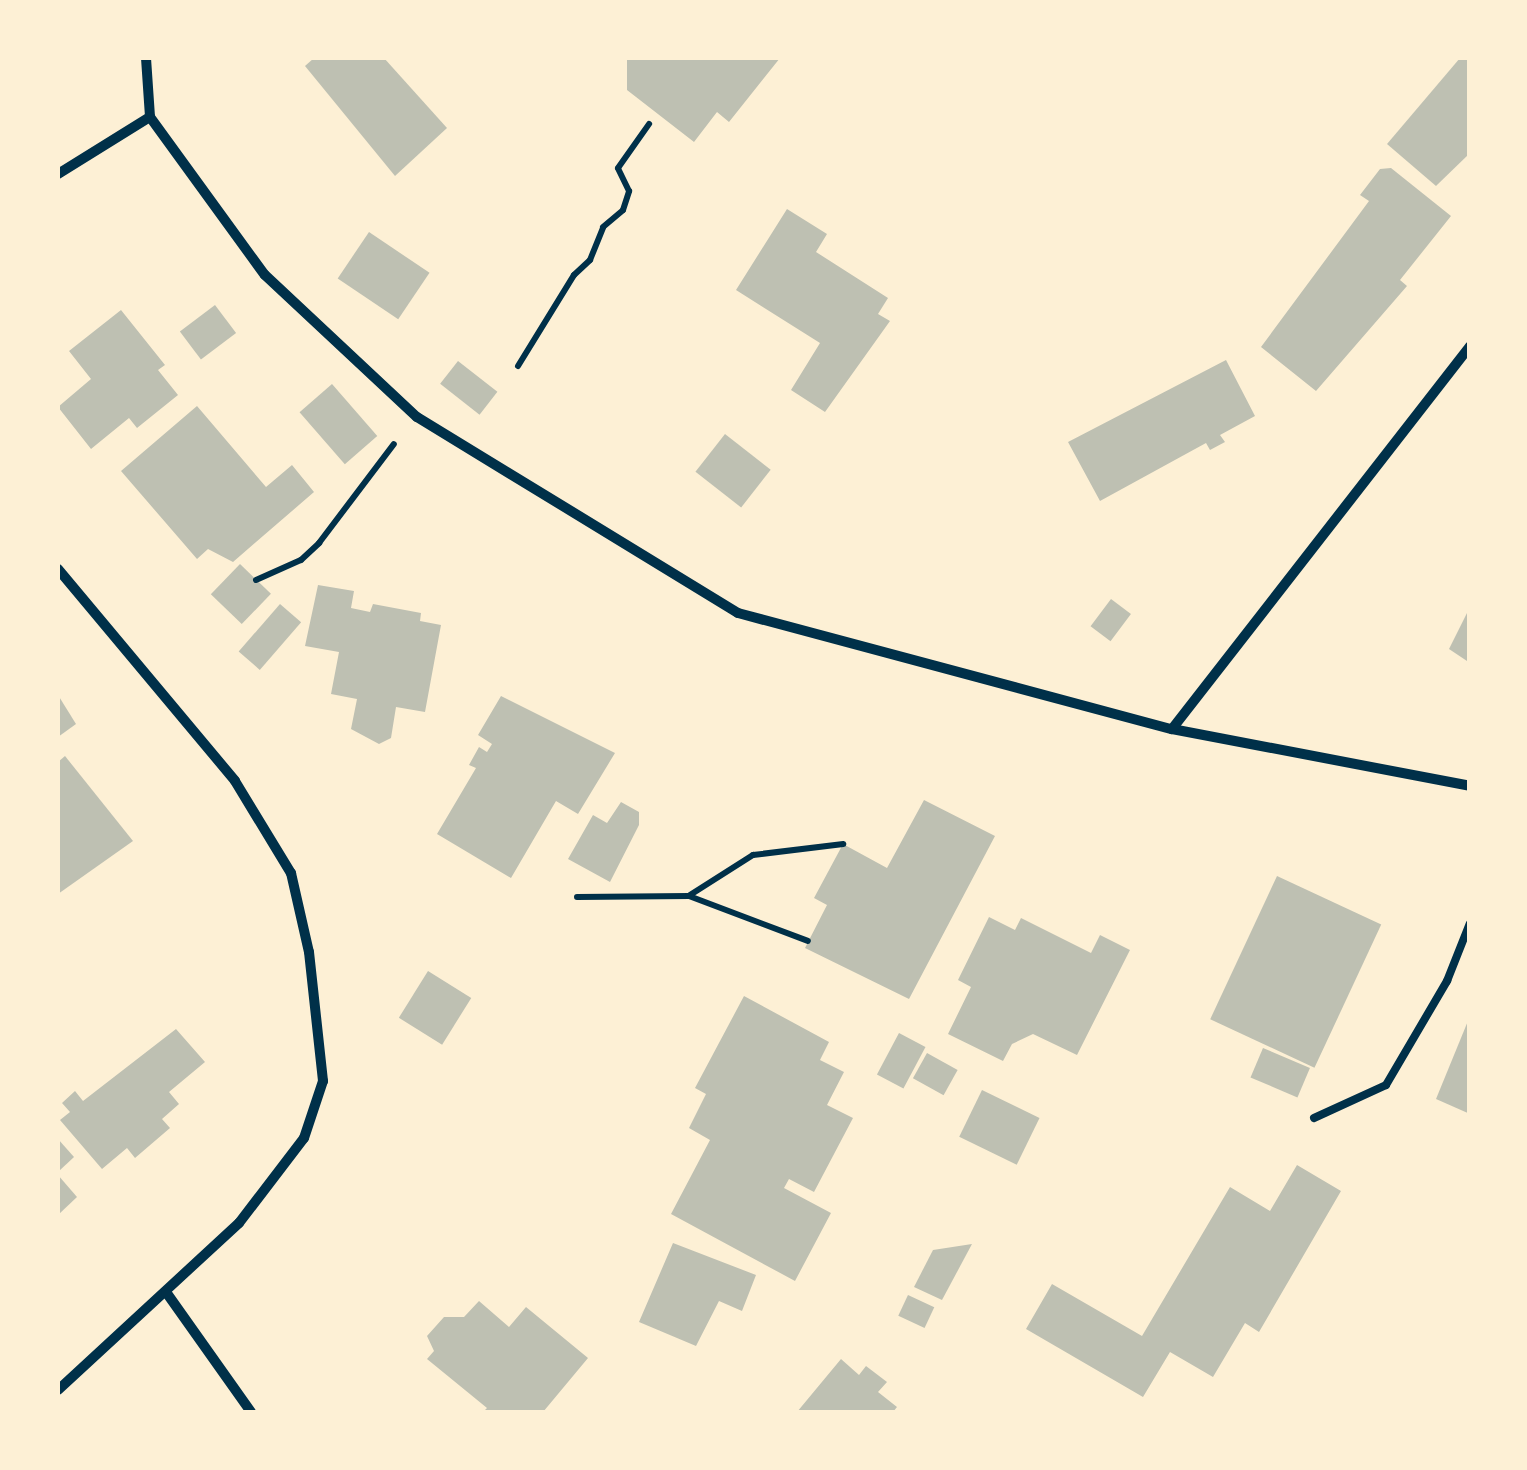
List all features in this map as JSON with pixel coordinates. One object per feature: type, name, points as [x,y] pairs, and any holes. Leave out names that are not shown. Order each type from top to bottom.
[{"type":"street","points":[[146,58],[150,117],[265,276],[416,416],[738,613],[1172,728],[1470,786]]},
{"type":"street","points":[[58,174],[150,117]]},
{"type":"street","points":[[1172,728],[1470,346]]},
{"type":"street","points":[[58,569],[235,780],[292,873],[309,952],[323,1081],[304,1138],[239,1223],[58,1390]]},
{"type":"street","points":[[166,1292],[251,1412]]},
{"type":"lane","points":[[1314,1118],[1386,1085],[1447,981],[1470,923]]},
{"type":"path","points":[[518,366],[574,275],[590,260],[603,228],[623,210],[629,191],[618,168],[649,124]]},
{"type":"path","points":[[256,580],[301,560],[319,543],[394,445]]},
{"type":"path","points":[[688,896],[753,855],[843,844]]},
{"type":"path","points":[[577,897],[688,896],[808,940]]},
{"type":"building","points":[[314,58],[384,58],[447,128],[395,176],[305,66]]},
{"type":"building","points":[[627,58],[780,58],[729,122],[717,112],[694,142],[627,90]]},
{"type":"building","points":[[1460,58],[1470,58],[1470,153],[1436,186],[1387,144]]},
{"type":"building","points":[[1391,168],[1451,216],[1400,280],[1407,286],[1316,391],[1261,347],[1369,201],[1360,195],[1380,169]]},
{"type":"building","points":[[787,209],[827,234],[816,252],[888,298],[878,314],[890,321],[825,412],[791,390],[820,343],[736,290]]},
{"type":"building","points":[[369,232],[430,273],[398,319],[338,278]]},
{"type":"building","points":[[215,305],[236,333],[201,359],[180,331]]},
{"type":"building","points":[[121,310],[165,365],[158,370],[178,395],[137,428],[129,418],[91,449],[58,407],[91,379],[69,351]]},
{"type":"building","points":[[1226,360],[1255,416],[1220,435],[1225,442],[1210,450],[1206,443],[1100,501],[1068,442]]},
{"type":"building","points":[[458,361],[497,392],[480,415],[440,384]]},
{"type":"building","points":[[332,384],[377,436],[345,464],[300,412]]},
{"type":"building","points":[[197,406],[266,487],[292,465],[314,492],[233,562],[208,549],[197,559],[121,471]]},
{"type":"building","points":[[725,434],[771,470],[741,508],[695,472]]},
{"type":"building","points":[[240,564],[271,594],[242,624],[211,594]]},
{"type":"building","points":[[318,585],[354,591],[351,608],[370,612],[373,604],[421,613],[420,621],[441,625],[425,712],[396,707],[391,738],[379,744],[351,729],[357,699],[331,694],[339,652],[305,646]]},
{"type":"building","points":[[1111,599],[1131,614],[1111,641],[1091,626]]},
{"type":"building","points":[[280,604],[301,622],[260,670],[239,652]]},
{"type":"building","points":[[1470,607],[1470,657],[1467,661],[1449,649]]},
{"type":"building","points":[[58,695],[76,724],[58,737]]},
{"type":"building","points":[[501,696],[615,753],[578,814],[556,801],[511,878],[437,834],[476,768],[469,765],[479,747],[487,752],[492,744],[478,735]]},
{"type":"building","points":[[65,756],[133,841],[58,894],[58,762]]},
{"type":"building","points":[[924,800],[995,836],[909,999],[805,948],[827,905],[814,898],[843,844],[887,868]]},
{"type":"building","points":[[621,802],[639,812],[639,825],[610,882],[568,859],[593,815],[607,823]]},
{"type":"building","points":[[1277,876],[1381,925],[1314,1068],[1210,1019]]},
{"type":"building","points":[[989,917],[1015,930],[1021,918],[1091,953],[1100,935],[1130,950],[1077,1055],[1033,1034],[1012,1044],[1003,1061],[948,1034],[971,987],[958,980]]},
{"type":"building","points":[[428,971],[471,998],[442,1045],[399,1018]]},
{"type":"building","points":[[744,996],[829,1042],[820,1060],[844,1072],[827,1105],[853,1118],[814,1192],[789,1179],[784,1188],[831,1213],[795,1281],[671,1214],[710,1140],[689,1128],[706,1094],[695,1088]]},
{"type":"building","points":[[1470,1016],[1470,1114],[1436,1099]]},
{"type":"building","points":[[176,1029],[205,1062],[169,1092],[179,1104],[162,1119],[170,1128],[135,1158],[127,1148],[102,1169],[60,1120],[70,1112],[62,1103],[75,1091],[83,1101]]},
{"type":"building","points":[[899,1033],[925,1047],[903,1089],[877,1074]]},
{"type":"building","points":[[1263,1048],[1310,1068],[1297,1097],[1250,1077]]},
{"type":"building","points":[[927,1053],[958,1070],[944,1095],[913,1078]]},
{"type":"building","points":[[982,1090],[1040,1118],[1017,1165],[959,1137]]},
{"type":"building","points":[[58,1139],[74,1157],[58,1172]]},
{"type":"building","points":[[1297,1165],[1341,1191],[1259,1332],[1245,1323],[1213,1377],[1170,1352],[1143,1397],[1026,1329],[1052,1284],[1142,1336],[1230,1187],[1270,1211]]},
{"type":"building","points":[[58,1175],[77,1197],[58,1215]]},
{"type":"building","points":[[673,1243],[756,1275],[742,1311],[719,1301],[696,1346],[639,1322]]},
{"type":"building","points":[[972,1244],[942,1300],[914,1287],[933,1250]]},
{"type":"building","points":[[908,1295],[934,1307],[925,1328],[898,1316]]},
{"type":"building","points":[[479,1301],[509,1327],[526,1307],[588,1358],[543,1412],[483,1412],[487,1408],[427,1359],[434,1351],[427,1336],[444,1317],[464,1317]]},
{"type":"building","points":[[841,1359],[859,1375],[866,1366],[887,1382],[878,1392],[897,1407],[893,1412],[797,1412]]}]
